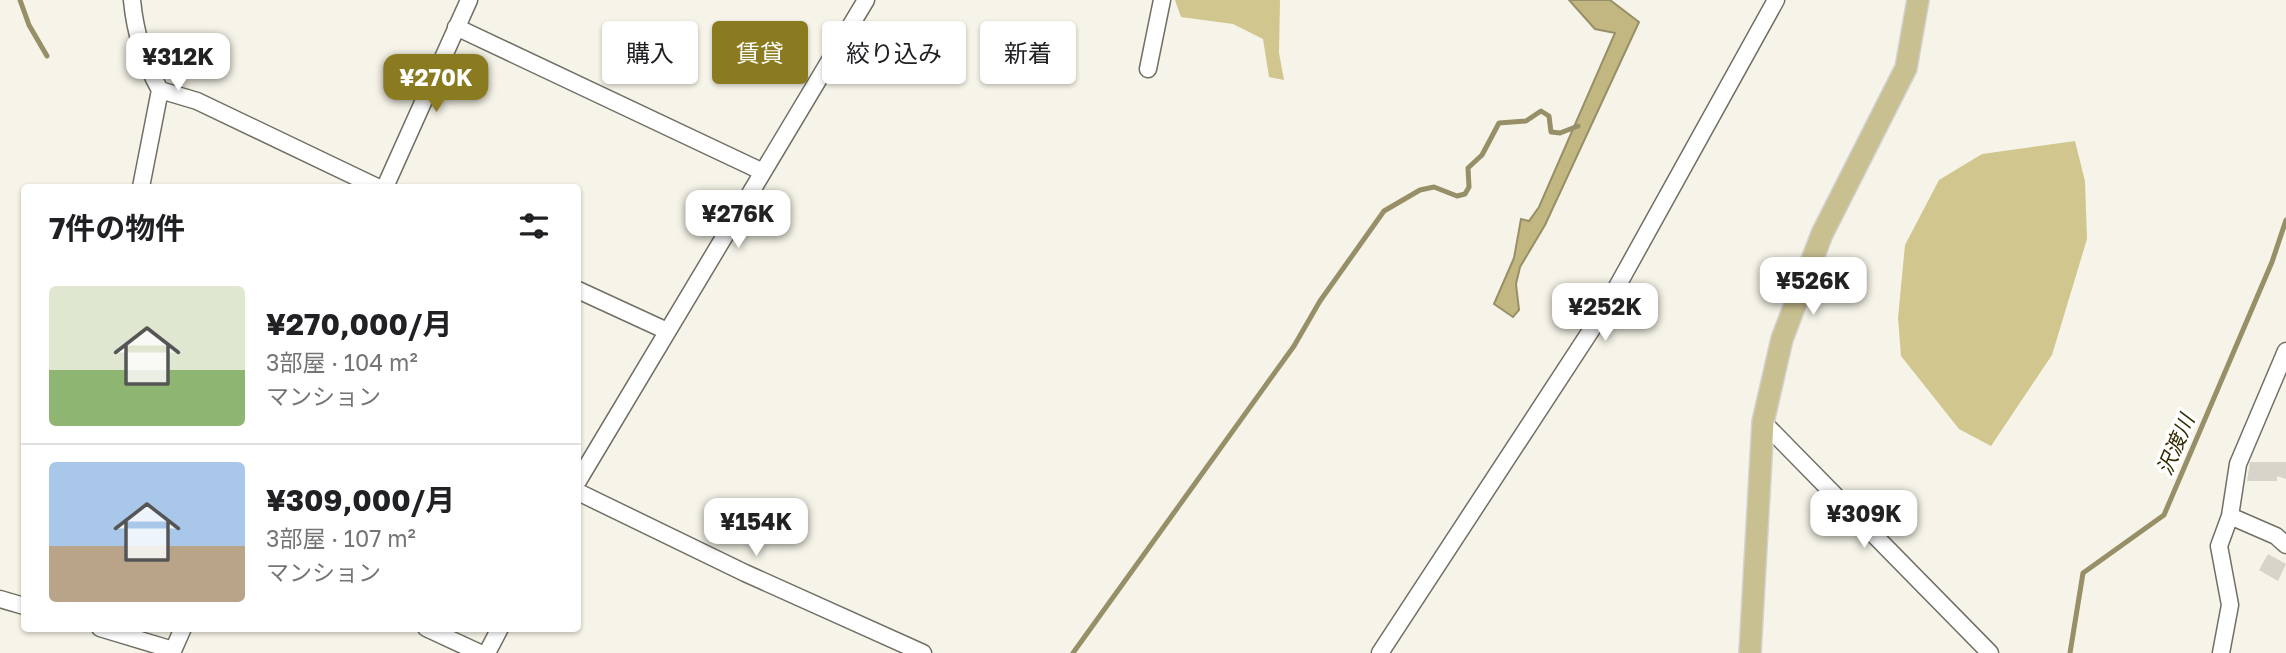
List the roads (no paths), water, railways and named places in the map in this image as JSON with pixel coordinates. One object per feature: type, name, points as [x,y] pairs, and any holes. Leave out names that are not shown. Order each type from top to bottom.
[{"type":"main road","points":[[1750,653],[1763,422],[1782,339],[1822,234],[1906,68],[1918,0]]},
{"type":"street","points":[[132,0],[134,25],[150,73],[160,90],[142,184]]},
{"type":"street","points":[[385,184],[469,0]]},
{"type":"street","points":[[581,476],[866,0]]},
{"type":"street","points":[[1148,69],[1162,0]]},
{"type":"street","points":[[1380,653],[1603,312],[1776,0]]},
{"type":"street","points":[[456,27],[763,172]]},
{"type":"street","points":[[160,90],[197,101],[371,184]]},
{"type":"street","points":[[581,291],[667,331]]},
{"type":"street","points":[[2221,653],[2230,605],[2219,547],[2230,516],[2238,464],[2286,351]]},
{"type":"street","points":[[1763,422],[1990,653]]},
{"type":"street","points":[[581,493],[746,573],[923,653]]},
{"type":"street","points":[[2230,516],[2276,536],[2286,545]]},
{"type":"street","points":[[0,599],[21,605]]},
{"type":"street","points":[[113,632],[173,651],[181,632]]},
{"type":"street","points":[[435,632],[480,653]]},
{"type":"street","points":[[487,653],[498,632]]},
{"type":"waterway","points":[[20,0],[29,25],[47,56]]},
{"type":"waterway","points":[[1073,653],[1294,346],[1320,301],[1384,211],[1420,190],[1434,187],[1457,196],[1465,194],[1469,187],[1468,168],[1482,155],[1499,123],[1526,121],[1541,111],[1549,116],[1551,132],[1560,133],[1578,126]]},
{"type":"waterway","name":"沢渡川","points":[[2070,653],[2083,573],[2164,515],[2272,262],[2286,220]]}]
